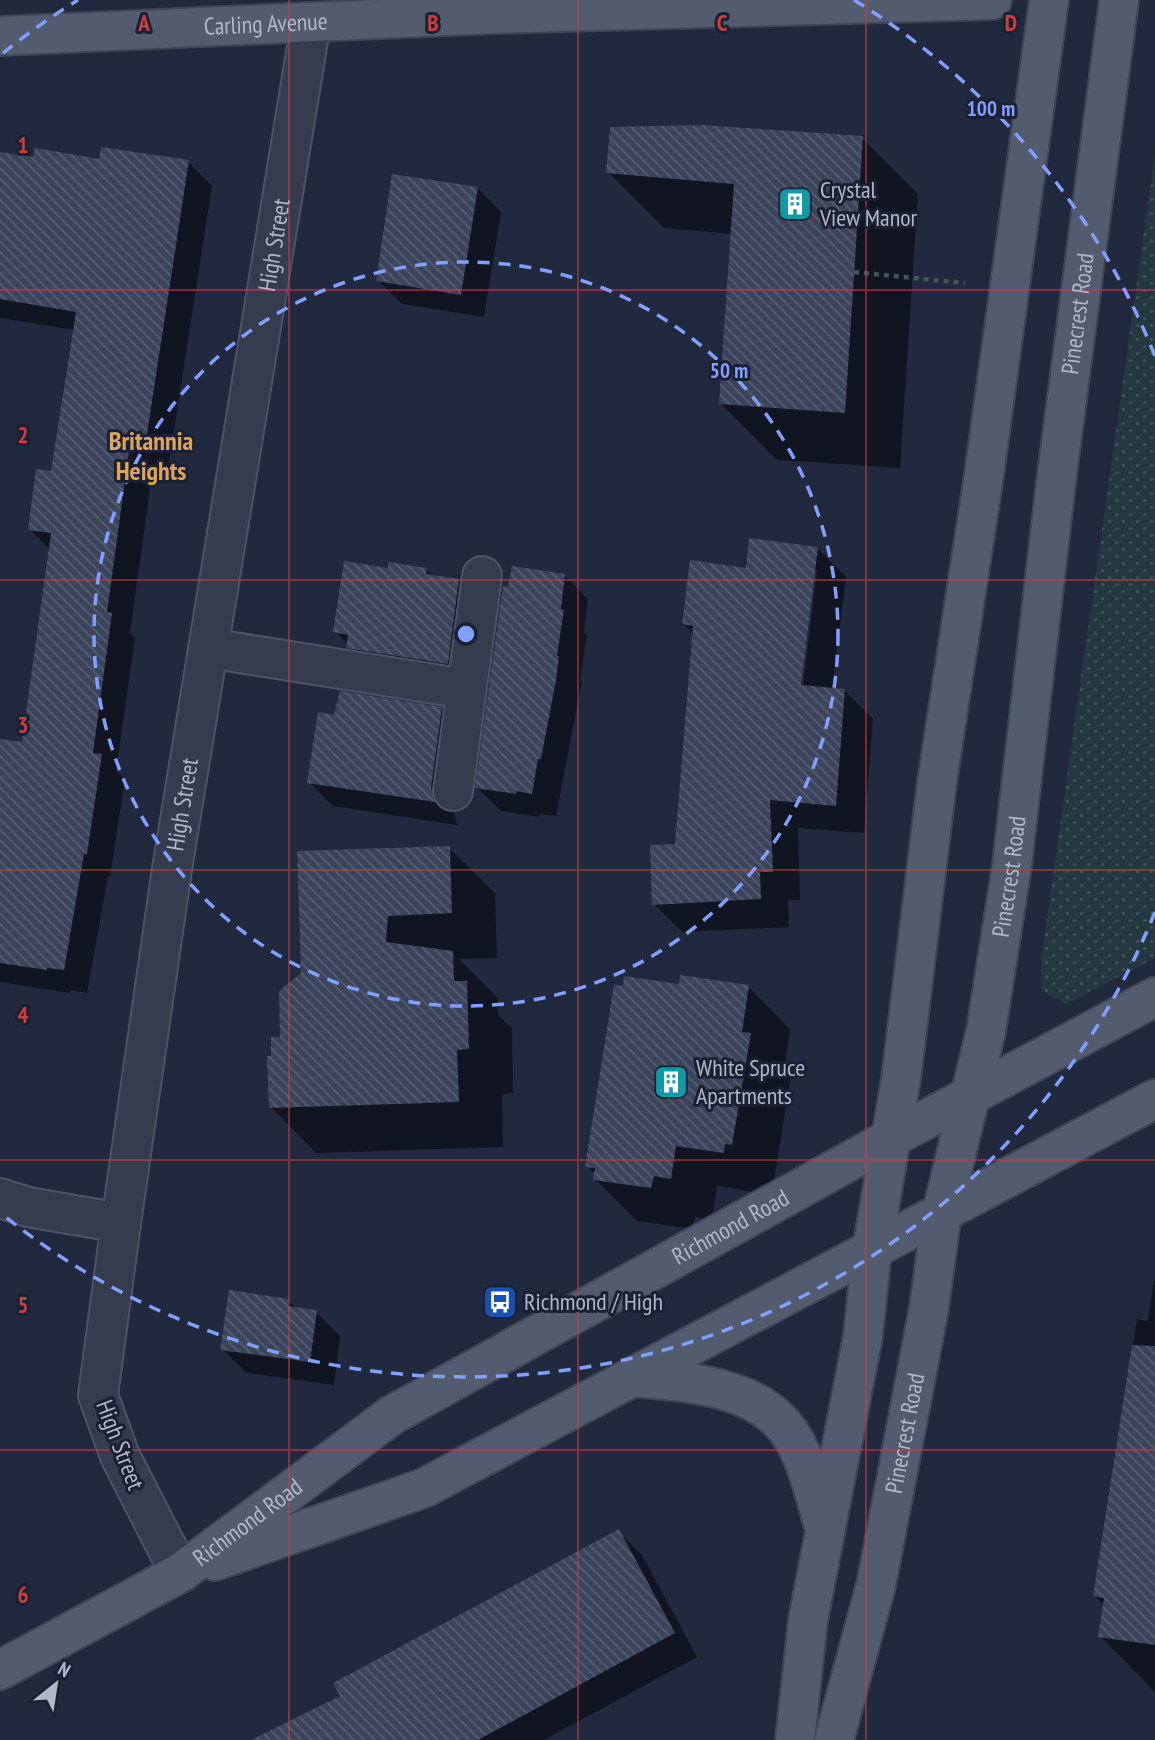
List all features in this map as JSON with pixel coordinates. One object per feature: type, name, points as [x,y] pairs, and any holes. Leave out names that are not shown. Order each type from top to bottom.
[{"type":"main road","name":"Carling Avenue","points":[[0,36],[492,14],[992,0]]},
{"type":"main road","points":[[795,1740],[808,1619],[863,1336],[872,1250],[893,1137],[937,782],[984,475],[1049,0]]},
{"type":"main road","name":"Pinecrest Road","points":[[834,1740],[876,1585],[929,1308],[942,1212],[985,1031],[1012,865],[1056,482],[1119,0]]},
{"type":"main road","name":"Richmond Road","points":[[0,1670],[180,1573],[392,1415],[893,1137],[1155,997]]},
{"type":"main road","name":"Richmond Road","points":[[180,1573],[424,1488],[1155,1099]]},
{"type":"main road","points":[[633,1377],[710,1387],[745,1399],[773,1413],[791,1435],[805,1465],[824,1527]]},
{"type":"street","name":"High Street","points":[[180,1573],[120,1456],[98,1395],[172,869],[311,22]]},
{"type":"street","points":[[453,790],[482,576]]},
{"type":"street","points":[[208,648],[466,689]]},
{"type":"street","points":[[9,1207],[121,1223]]},
{"type":"path","points":[[854,272],[973,284]]},
{"type":"shaded area","points":[[1155,155],[1155,958],[1066,1004],[1042,990],[1041,961]]},
{"type":"building","name":"Crystal View Manor","points":[[702,125],[863,136],[845,413],[719,404],[734,184],[606,173],[610,127]]},
{"type":"building","points":[[101,147],[189,160],[145,447],[130,444],[107,612],[112,613],[93,753],[102,754],[87,854],[84,854],[64,970],[47,970],[0,963],[0,739],[22,742],[51,533],[28,530],[36,469],[51,471],[76,312],[0,299],[0,152],[33,157],[35,148],[99,159]]},
{"type":"building","points":[[392,174],[478,187],[461,295],[376,281]]},
{"type":"building","points":[[749,538],[818,547],[801,685],[845,689],[836,806],[770,800],[773,872],[760,872],[761,899],[652,905],[650,845],[675,844],[693,626],[682,624],[690,560],[746,568]]},
{"type":"building","points":[[344,561],[388,568],[388,562],[427,568],[426,574],[459,579],[448,664],[346,648],[348,635],[333,632]]},
{"type":"building","points":[[512,566],[565,574],[556,680],[532,794],[475,788],[503,586],[508,587]]},
{"type":"building","points":[[340,691],[442,707],[431,788],[435,802],[307,783],[318,712],[334,715]]},
{"type":"building","points":[[450,846],[452,913],[388,916],[386,942],[453,951],[454,981],[467,981],[469,1049],[457,1050],[459,1102],[269,1108],[267,1056],[271,1056],[271,1037],[280,1037],[279,991],[301,973],[297,851]]},
{"type":"building","name":"White Spruce Apartments","points":[[680,975],[749,985],[742,1032],[751,1033],[732,1145],[725,1144],[724,1153],[676,1146],[671,1179],[654,1176],[651,1188],[593,1180],[595,1168],[585,1167],[614,985],[623,986],[624,976],[679,984]]},
{"type":"building","points":[[229,1290],[289,1299],[288,1306],[317,1310],[310,1362],[220,1350]]},
{"type":"building","points":[[1132,1345],[1155,1346],[1155,1645],[1098,1637],[1104,1598],[1093,1596]]},
{"type":"building","points":[[619,1529],[675,1633],[478,1740],[251,1740],[340,1696],[333,1683]]},
{"type":"place","name":"Crystal View Manor","points":[[795,204]]},
{"type":"place","name":"White Spruce Apartments","points":[[671,1082]]},
{"type":"place","name":"Richmond / High","points":[[500,1302]]},
{"type":"district","name":"Britannia Heights","points":[[151,456]]}]
